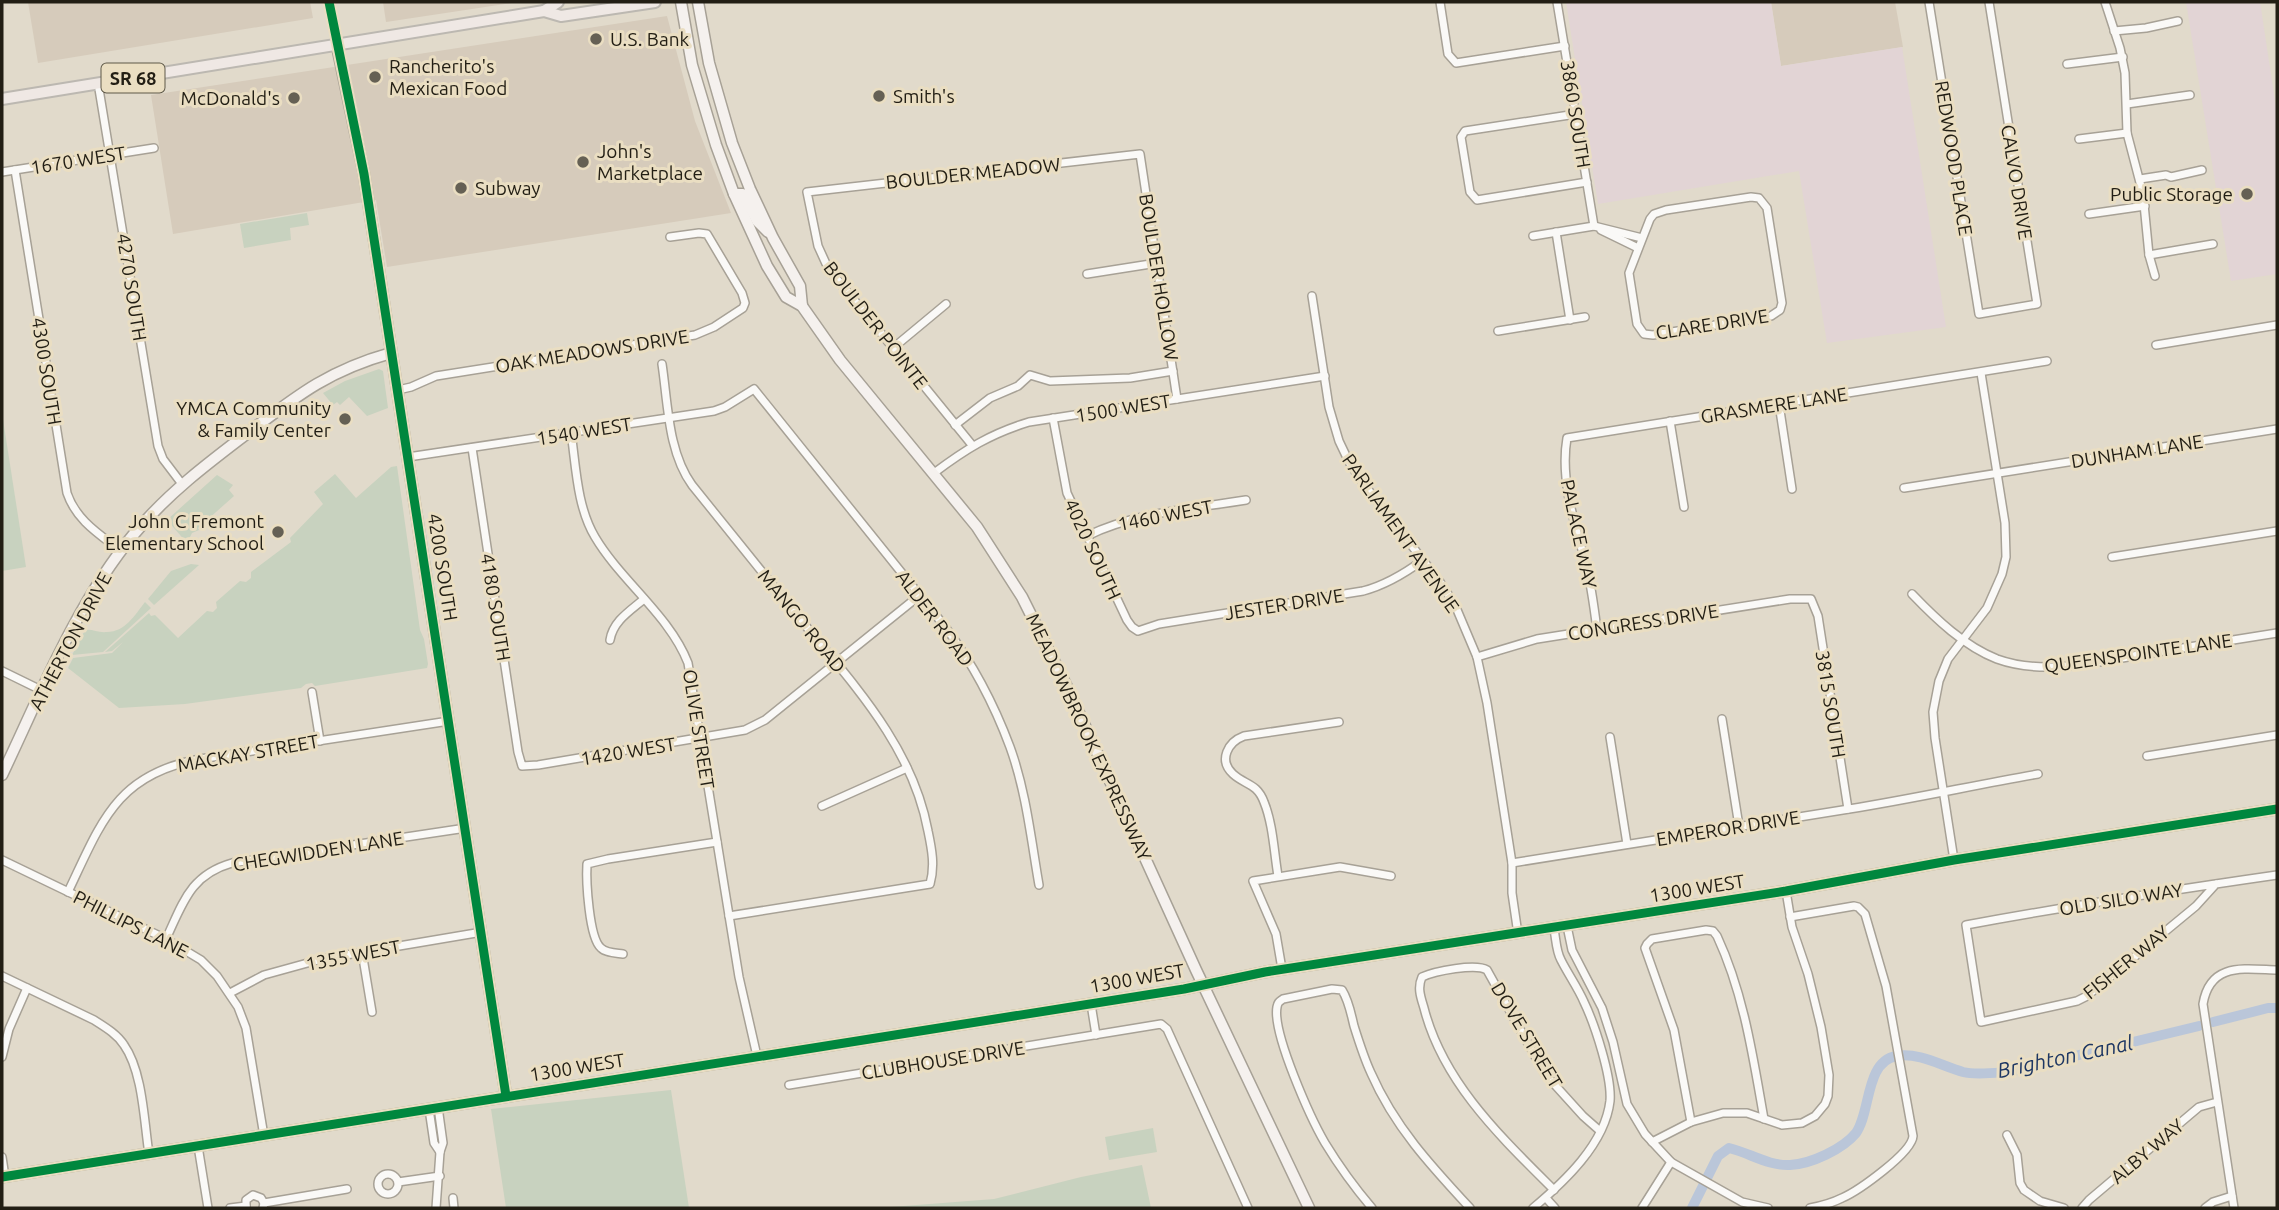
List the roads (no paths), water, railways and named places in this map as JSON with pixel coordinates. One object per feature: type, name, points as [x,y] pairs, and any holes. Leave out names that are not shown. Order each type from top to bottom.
[{"type":"main road","name":"SR 68","points":[[2,99],[544,11],[558,2]]},
{"type":"main road","name":"SR 68","points":[[544,11],[561,16],[654,2]]},
{"type":"street","points":[[329,2],[337,46]]},
{"type":"street","name":"MEADOWBROOK EXPRESSWAY","points":[[681,2],[692,65],[716,145],[734,194],[774,278],[786,297],[802,306],[840,360],[976,527],[1038,627],[1308,1208]]},
{"type":"street","name":"MEADOWBROOK EXPRESSWAY","points":[[698,2],[709,63],[732,143],[750,189],[800,286],[802,306]]},
{"type":"street","points":[[1440,2],[1448,54],[1456,63],[1565,46]]},
{"type":"street","name":"3860 SOUTH","points":[[1558,2],[1594,226]]},
{"type":"street","name":"REDWOOD PLACE","points":[[1929,2],[1979,314]]},
{"type":"street","name":"CALVO DRIVE","points":[[1979,314],[2037,304],[1989,2]]},
{"type":"street","points":[[2105,2],[2123,57],[2127,133],[2140,179],[2149,255],[2155,276]]},
{"type":"street","points":[[2114,31],[2178,21]]},
{"type":"street","name":"4200 SOUTH","points":[[337,46],[364,174],[506,1096]]},
{"type":"street","points":[[2067,64],[2123,57]]},
{"type":"street","name":"4270 SOUTH","points":[[99,83],[158,446],[163,459],[182,484]]},
{"type":"street","points":[[2127,104],[2190,95]]},
{"type":"street","points":[[1576,114],[1465,131],[1461,137],[1470,192],[1477,200],[1587,182]]},
{"type":"street","points":[[2079,139],[2127,133]]},
{"type":"street","name":"1670 WEST","points":[[2,172],[154,148]]},
{"type":"street","name":"BOULDER MEADOW","points":[[807,192],[1140,154]]},
{"type":"street","name":"BOULDER HOLLOW","points":[[1140,154],[1177,399]]},
{"type":"street","name":"4300 SOUTH","points":[[15,170],[67,493],[80,519],[121,551]]},
{"type":"street","points":[[2140,179],[2166,175],[2171,177],[2202,170]]},
{"type":"street","name":"BOULDER POINTE","points":[[807,192],[818,246],[828,268],[972,445]]},
{"type":"street","points":[[734,194],[743,194],[757,221],[773,237]]},
{"type":"street","name":"CLARE DRIVE","points":[[1638,248],[1629,273],[1637,324],[1640,330],[1648,335],[1771,316],[1781,307],[1767,208],[1759,198],[1659,211],[1650,219],[1642,238]]},
{"type":"street","points":[[2090,214],[2145,206]]},
{"type":"street","points":[[1533,236],[1594,226],[1642,238],[1638,248],[1619,241],[1594,226]]},
{"type":"street","points":[[1556,232],[1570,320]]},
{"type":"street","name":"OAK MEADOWS DRIVE","points":[[398,390],[436,376],[700,334],[743,308],[745,303],[742,293],[707,234],[670,237]]},
{"type":"street","points":[[2149,255],[2213,244]]},
{"type":"street","points":[[1087,274],[1157,263]]},
{"type":"street","name":"PARLIAMENT AVENUE","points":[[1312,296],[1332,418],[1339,441],[1349,462],[1455,606],[1477,657],[1487,703],[1512,863],[1512,893],[1518,934]]},
{"type":"street","points":[[892,348],[946,304]]},
{"type":"street","points":[[1498,331],[1585,317]]},
{"type":"street","points":[[2156,345],[2277,325]]},
{"type":"street","name":"ATHERTON DRIVE","points":[[2,775],[79,616],[121,551],[150,516],[182,484],[320,380],[391,353]]},
{"type":"street","name":"GRASMERE LANE","points":[[1567,438],[2047,361]]},
{"type":"street","name":"MANGO ROAD","points":[[662,364],[677,458],[686,477],[881,720],[908,768],[921,802],[934,870],[930,884],[729,916]]},
{"type":"street","points":[[955,425],[990,398],[1018,386],[1030,376],[1050,381],[1130,378],[1173,371]]},
{"type":"street","points":[[1954,860],[1933,712],[1939,681],[1948,659],[1987,608],[2002,574],[2006,557],[2005,523],[1981,373]]},
{"type":"street","name":"1500 WEST","points":[[934,474],[972,445],[1006,429],[1053,418],[1325,376]]},
{"type":"street","name":"1540 WEST","points":[[408,457],[725,407],[754,389]]},
{"type":"street","name":"ALDER ROAD","points":[[754,389],[920,595],[970,663],[1010,749],[1023,795],[1039,885]]},
{"type":"street","points":[[1779,404],[1792,489]]},
{"type":"street","name":"4020 SOUTH","points":[[1053,418],[1063,481],[1071,503],[1127,620],[1138,631]]},
{"type":"street","points":[[1670,421],[1684,507]]},
{"type":"street","name":"DUNHAM LANE","points":[[1904,488],[2277,429]]},
{"type":"street","name":"OLIVE STREET","points":[[571,432],[581,499],[589,526],[602,547],[684,651],[688,663],[739,977],[757,1056]]},
{"type":"street","name":"PALACE WAY","points":[[1567,438],[1564,456],[1576,533],[1589,578],[1597,629]]},
{"type":"street","name":"4180 SOUTH","points":[[472,448],[522,766]]},
{"type":"street","name":"1460 WEST","points":[[1087,536],[1126,520],[1246,500]]},
{"type":"street","points":[[2112,557],[2277,531]]},
{"type":"street","name":"JESTER DRIVE","points":[[1138,631],[1160,624],[1380,587],[1423,560]]},
{"type":"street","name":"QUEENSPOINTE LANE","points":[[1912,594],[1962,639],[1995,658],[2022,666],[2043,668],[2089,663],[2277,633]]},
{"type":"street","name":"1420 WEST","points":[[522,766],[731,734],[755,726],[920,595]]},
{"type":"street","name":"CONGRESS DRIVE","points":[[1477,657],[1524,642],[1597,629],[1790,599],[1811,599]]},
{"type":"street","name":"3815 SOUTH","points":[[1811,599],[1818,616],[1848,809]]},
{"type":"street","points":[[610,640],[618,621],[644,600]]},
{"type":"street","points":[[2,671],[43,691]]},
{"type":"street","points":[[312,692],[320,741]]},
{"type":"street","points":[[1722,719],[1739,826]]},
{"type":"street","name":"MACKAY STREET","points":[[68,892],[110,810],[130,789],[148,776],[182,762],[449,721]]},
{"type":"street","points":[[1278,876],[1264,800],[1249,782],[1231,772],[1225,756],[1227,749],[1244,736],[1339,722]]},
{"type":"street","points":[[2147,756],[2277,735]]},
{"type":"street","points":[[1610,737],[1627,844]]},
{"type":"street","points":[[822,806],[908,768]]},
{"type":"street","name":"EMPEROR DRIVE","points":[[1512,863],[1848,809],[2038,774]]},
{"type":"street","name":"1300 WEST","points":[[3,1177],[1091,1004],[1282,969],[1554,929],[2277,808]]},
{"type":"street","name":"CHEGWIDDEN LANE","points":[[166,939],[192,887],[218,867],[466,828]]},
{"type":"street","points":[[623,954],[606,951],[598,946],[587,887],[587,864],[717,842]]},
{"type":"street","name":"PHILLIPS LANE","points":[[2,860],[166,939],[201,960],[217,976],[230,993],[246,1028],[264,1136]]},
{"type":"street","points":[[1282,969],[1276,934],[1252,881],[1340,867],[1391,876]]},
{"type":"street","name":"OLD SILO WAY","points":[[1981,1022],[1966,925],[2277,875]]},
{"type":"street","name":"FISHER WAY","points":[[1981,1022],[2077,1001],[2087,996],[2196,906],[2216,884]]},
{"type":"street","points":[[1652,1142],[1691,1122],[1716,1114],[1736,1112],[1782,1125],[1802,1124],[1821,1110],[1828,1096],[1829,1075],[1812,987],[1790,917],[1786,891]]},
{"type":"street","points":[[1790,917],[1858,907],[1865,914],[1881,966],[1912,1130],[1911,1144],[1851,1194],[1810,1208]]},
{"type":"street","points":[[1567,926],[1572,950],[1602,1008],[1632,1115],[1671,1162],[1740,1205],[1768,1208]]},
{"type":"street","points":[[1533,1208],[1554,1190],[1580,1161],[1600,1131],[1610,1099],[1595,1029],[1561,960],[1554,929]]},
{"type":"street","points":[[1691,1122],[1674,1030],[1645,952],[1652,939],[1706,930],[1713,931],[1717,936],[1743,1008],[1764,1119]]},
{"type":"street","name":"1355 WEST","points":[[230,993],[277,970],[362,952],[482,932]]},
{"type":"street","points":[[362,952],[372,1013]]},
{"type":"street","name":"DOVE STREET","points":[[1554,1190],[1490,1124],[1458,1084],[1435,1040],[1426,1015],[1419,985],[1422,977],[1484,967],[1490,973],[1545,1074],[1600,1131]]},
{"type":"street","points":[[2234,1208],[2203,1016],[2204,995],[2216,978],[2232,970],[2277,970]]},
{"type":"street","points":[[2,976],[94,1020],[124,1045],[137,1078],[149,1154]]},
{"type":"street","points":[[2,1057],[9,1028],[27,988]]},
{"type":"street","points":[[1372,1208],[1334,1158],[1314,1122],[1287,1055],[1277,1011],[1279,1002],[1288,997],[1332,989],[1342,990],[1348,1001],[1360,1046],[1393,1116],[1419,1153],[1470,1208]]},
{"type":"street","points":[[1091,1004],[1096,1035]]},
{"type":"street","name":"CLUBHOUSE DRIVE","points":[[789,1085],[1161,1024],[1167,1029],[1248,1208]]},
{"type":"street","name":"ALBY WAY","points":[[2082,1208],[2199,1107],[2217,1102]]},
{"type":"street","points":[[433,1108],[443,1143],[436,1208]]},
{"type":"street","points":[[2007,1135],[2017,1155],[2020,1183],[2024,1190],[2040,1201],[2064,1208]]},
{"type":"street","points":[[198,1146],[208,1208]]},
{"type":"street","points":[[2,1157],[3,1177]]},
{"type":"street","points":[[1642,1208],[1671,1162]]},
{"type":"street","points":[[398,1182],[440,1176]]},
{"type":"street","points":[[230,1208],[246,1207],[246,1200],[253,1195],[261,1198],[264,1205],[347,1189]]},
{"type":"street","points":[[2205,1208],[2213,1202],[2232,1196]]},
{"type":"street","points":[[453,1198],[454,1208]]},
{"type":"street","points":[[1546,1198],[1555,1208]]},
{"type":"waterway","name":"Brighton Canal","points":[[2213,1022],[2277,1008]]},
{"type":"waterway","name":"Brighton Canal","points":[[1692,1208],[1718,1156],[1729,1148],[1767,1161],[1790,1165],[1817,1159],[1843,1145],[1861,1124],[1870,1089],[1879,1068],[1886,1060],[1896,1056],[1922,1058],[1968,1073],[2006,1072],[2199,1026]]},
{"type":"place","name":"U.S. Bank","points":[[596,39]]},
{"type":"place","name":"Rancherito's Mexican Food","points":[[375,77]]},
{"type":"place","name":"Smith's","points":[[879,96]]},
{"type":"place","name":"McDonald's","points":[[294,98]]},
{"type":"place","name":"John's Marketplace","points":[[583,162]]},
{"type":"place","name":"Subway","points":[[461,188]]},
{"type":"place","name":"Public Storage","points":[[2247,194]]},
{"type":"place","name":"YMCA Community & Family Center","points":[[345,419]]},
{"type":"place","name":"John C Fremont Elementary School","points":[[278,532]]}]
